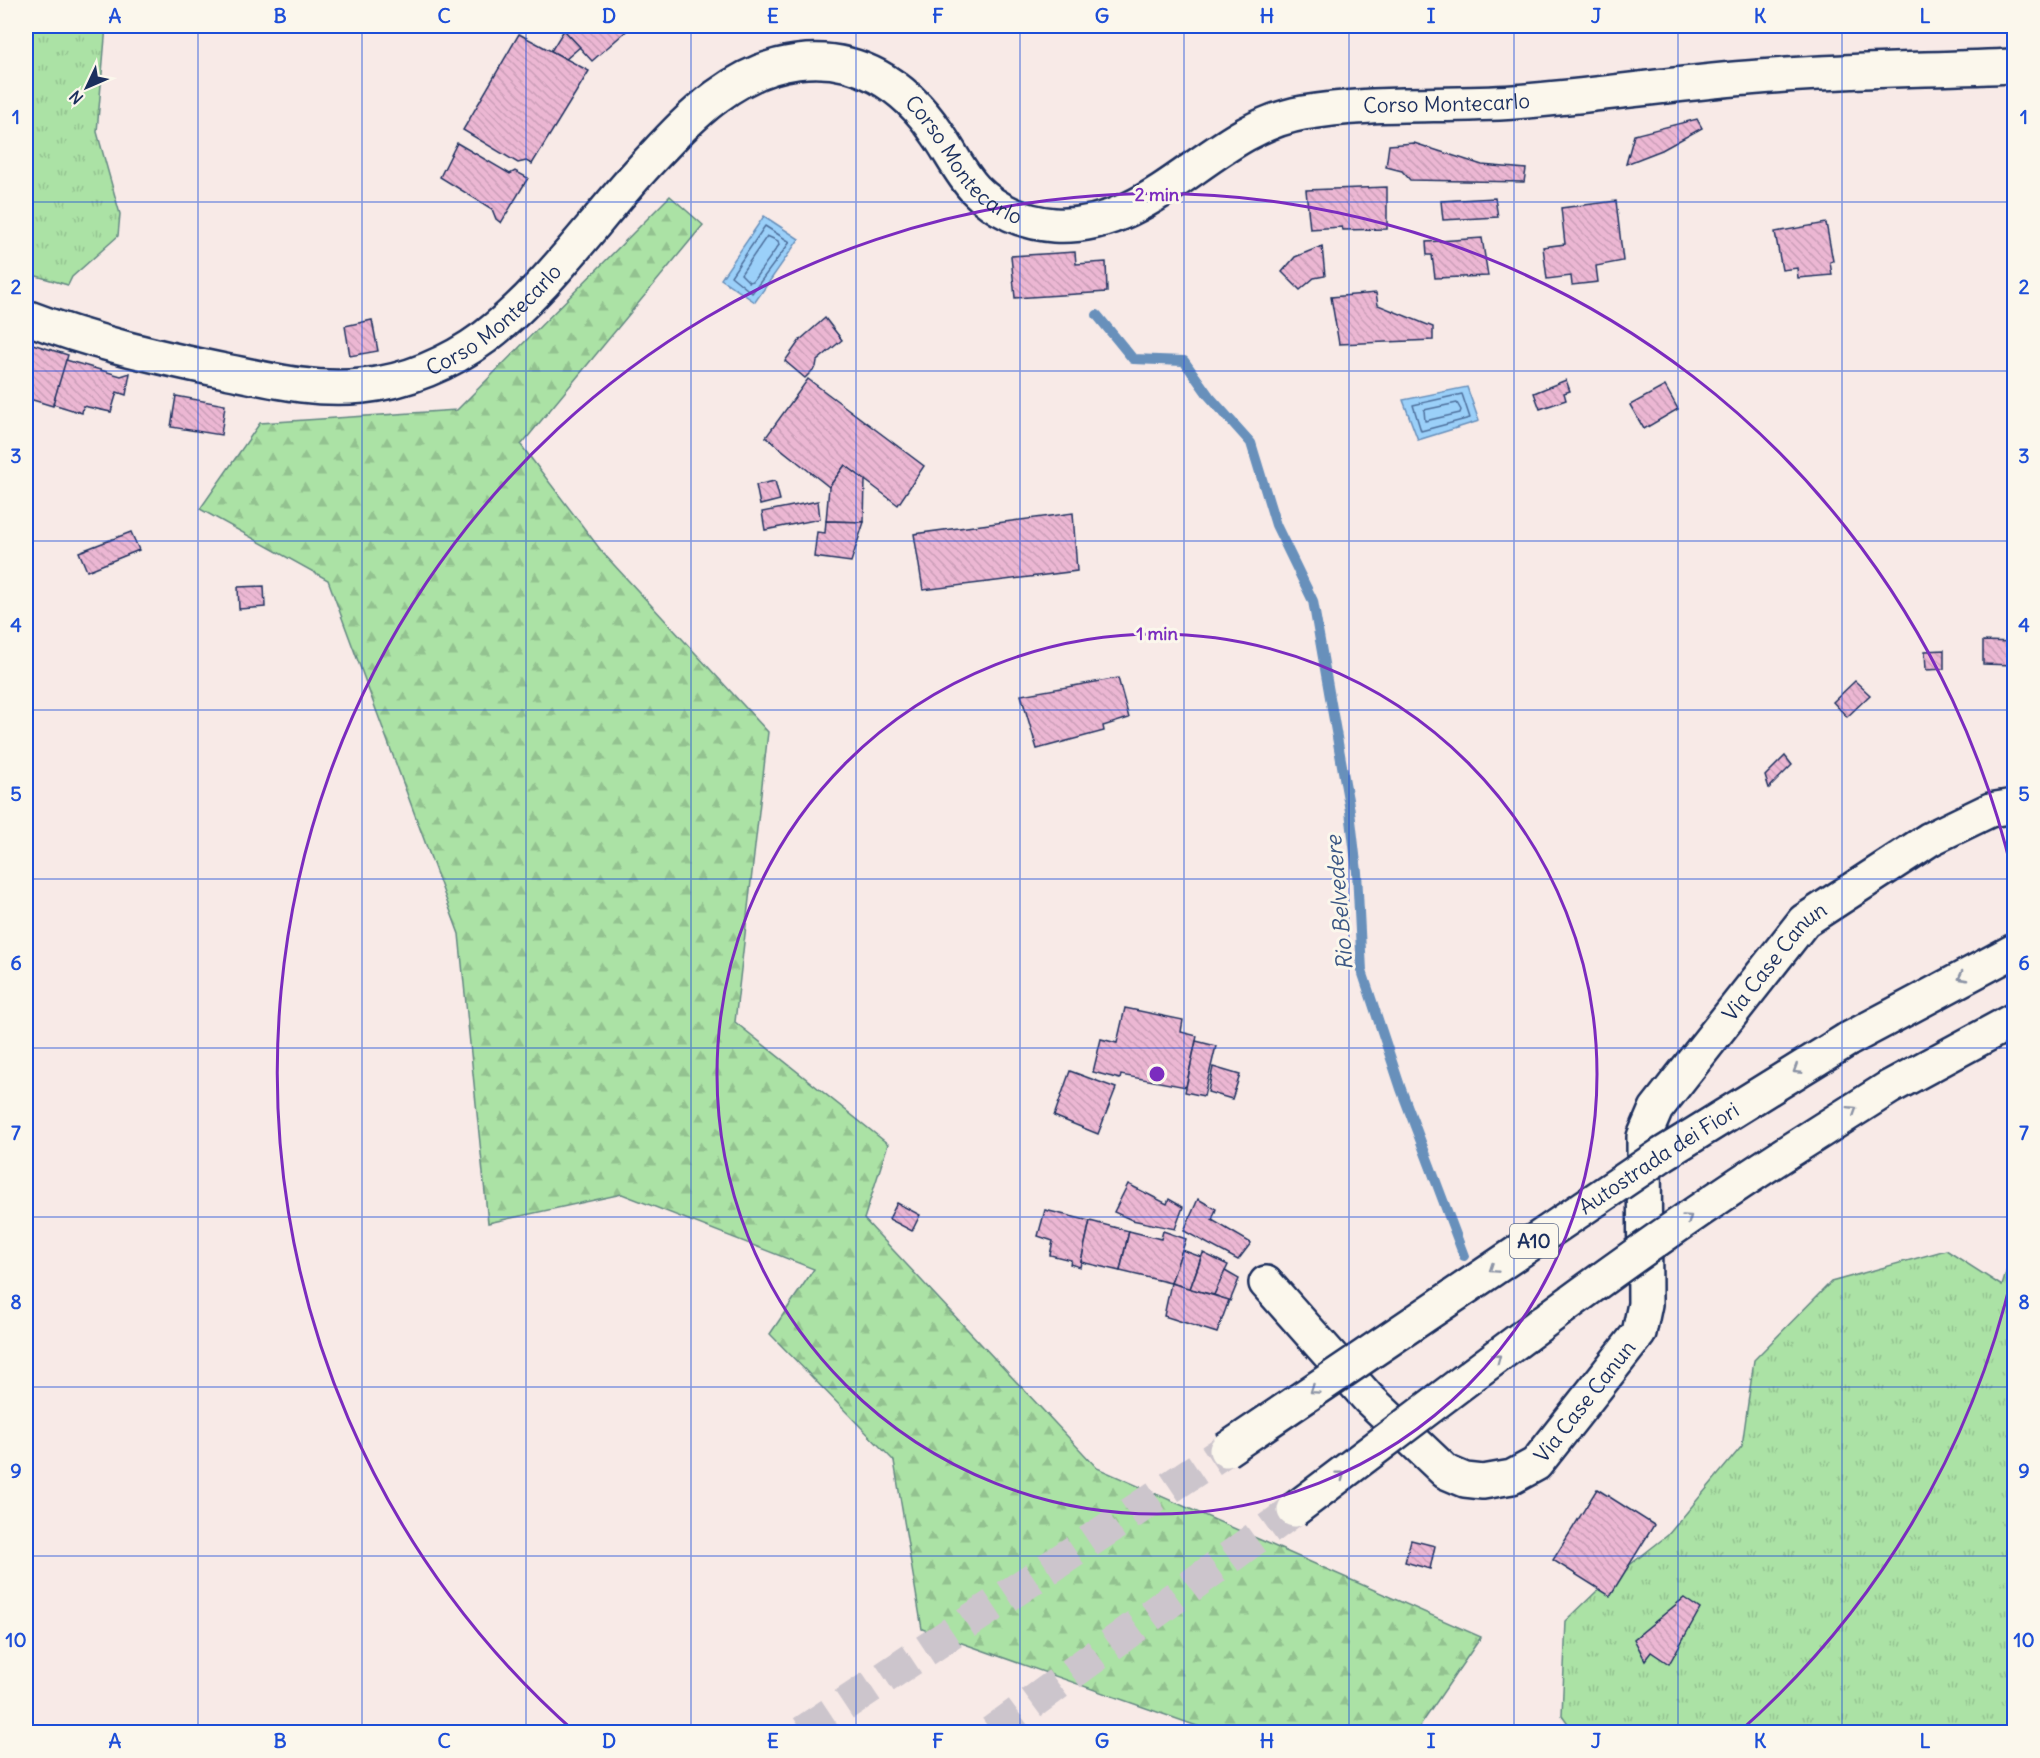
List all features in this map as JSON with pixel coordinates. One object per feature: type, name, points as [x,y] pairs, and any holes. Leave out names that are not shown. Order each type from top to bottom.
[{"type":"main road","name":"Corso Montecarlo","points":[[26,317],[151,355],[290,384],[364,386],[419,373],[461,353],[514,312],[558,266],[639,172],[685,123],[714,97],[760,71],[800,62],[825,60],[844,63],[873,73],[899,89],[921,110],[975,189],[994,205],[1017,217],[1056,225],[1082,224],[1119,214],[1155,196],[1240,135],[1265,123],[1298,113],[1338,108],[1510,102],[1767,76],[2014,66]]},
{"type":"main road","name":"Via Case Canun","points":[[1266,1283],[1368,1398],[1446,1472],[1465,1480],[1483,1482],[1512,1477],[1536,1464],[1639,1333],[1645,1304],[1644,1137],[1656,1109],[1804,921],[1930,839],[1990,810],[2014,806]]},
{"type":"main road","name":"Autostrada dei Fiori","points":[[1226,1450],[1663,1154],[1847,1040],[2014,951]]},
{"type":"main road","points":[[1294,1510],[1607,1275],[1718,1197],[1890,1087],[2014,1020]]},
{"type":"green space","points":[[26,26],[106,26],[97,132],[120,214],[118,236],[72,277],[68,285],[26,273]]},
{"type":"green space","points":[[670,196],[703,225],[521,445],[603,553],[768,732],[735,1022],[888,1144],[864,1219],[1097,1468],[1481,1637],[1416,1732],[1214,1732],[922,1629],[894,1461],[770,1334],[814,1269],[622,1194],[488,1223],[459,934],[328,580],[200,509],[260,423],[457,410]]},
{"type":"green space","points":[[1946,1250],[2002,1286],[2008,1266],[2014,1263],[2014,1732],[1574,1732],[1562,1715],[1566,1621],[1599,1589],[1668,1535],[1742,1446],[1754,1360],[1831,1282]]},
{"type":"water","points":[[764,216],[799,239],[755,302],[721,279]]},
{"type":"water","points":[[1467,387],[1479,421],[1418,440],[1403,400]]},
{"type":"building","points":[[560,26],[632,26],[592,61]]},
{"type":"building","points":[[564,30],[580,47],[566,59],[551,51]]},
{"type":"building","points":[[519,34],[589,71],[532,164],[526,161],[518,163],[463,130]]},
{"type":"building","points":[[1697,119],[1702,128],[1662,150],[1626,164],[1634,135]]},
{"type":"building","points":[[457,143],[510,174],[515,171],[528,178],[501,223],[496,219],[492,209],[440,177]]},
{"type":"building","points":[[1414,143],[1482,165],[1526,169],[1524,182],[1410,180],[1402,171],[1386,167],[1389,145]]},
{"type":"building","points":[[1387,187],[1387,229],[1343,230],[1342,227],[1310,229],[1306,190]]},
{"type":"building","points":[[1495,198],[1498,217],[1443,220],[1441,201]]},
{"type":"building","points":[[1616,201],[1623,261],[1596,266],[1598,282],[1572,285],[1571,276],[1547,279],[1543,247],[1565,244],[1561,208]]},
{"type":"building","points":[[1826,223],[1833,261],[1830,262],[1832,275],[1798,278],[1797,268],[1782,270],[1775,232]]},
{"type":"building","points":[[1482,238],[1488,276],[1435,278],[1432,255],[1427,255],[1426,242]]},
{"type":"building","points":[[1322,246],[1325,276],[1314,278],[1300,290],[1282,272],[1295,257]]},
{"type":"building","points":[[1075,252],[1076,264],[1106,262],[1107,292],[1015,298],[1011,256]]},
{"type":"building","points":[[1376,293],[1378,305],[1433,327],[1433,340],[1339,344],[1331,297]]},
{"type":"building","points":[[825,318],[842,340],[817,361],[816,367],[805,378],[785,361],[800,340]]},
{"type":"building","points":[[372,320],[378,351],[350,356],[345,326]]},
{"type":"building","points":[[26,342],[68,355],[53,406],[26,398]]},
{"type":"building","points":[[66,360],[121,376],[130,373],[126,395],[117,392],[111,412],[83,406],[82,413],[53,404]]},
{"type":"building","points":[[808,379],[924,466],[898,505],[845,465],[829,487],[766,437]]},
{"type":"building","points":[[1566,380],[1570,391],[1564,393],[1566,400],[1540,409],[1534,393]]},
{"type":"building","points":[[1665,386],[1678,409],[1644,429],[1630,405]]},
{"type":"building","points":[[176,396],[225,405],[221,435],[171,427]]},
{"type":"building","points":[[845,465],[865,480],[864,522],[826,521],[829,487]]},
{"type":"building","points":[[775,481],[780,500],[760,505],[756,485]]},
{"type":"building","points":[[818,501],[820,519],[765,530],[762,512]]},
{"type":"building","points":[[1073,513],[1077,571],[923,590],[914,534]]},
{"type":"building","points":[[826,521],[864,522],[851,562],[814,557],[817,532],[825,533]]},
{"type":"building","points":[[131,532],[139,550],[87,571],[79,552]]},
{"type":"building","points":[[264,586],[265,607],[239,609],[238,587]]},
{"type":"building","points":[[1983,641],[2014,642],[2014,665],[1983,664]]},
{"type":"building","points":[[1944,650],[1944,669],[1926,670],[1925,651]]},
{"type":"building","points":[[1118,678],[1129,718],[1103,726],[1104,731],[1037,749],[1021,695]]},
{"type":"building","points":[[1855,681],[1870,695],[1847,717],[1833,702]]},
{"type":"building","points":[[1785,756],[1792,765],[1769,788],[1765,776]]},
{"type":"building","points":[[1125,1008],[1183,1020],[1181,1032],[1197,1036],[1186,1087],[1121,1075],[1120,1079],[1093,1072],[1101,1039],[1117,1043]]},
{"type":"building","points":[[1196,1041],[1216,1046],[1204,1096],[1185,1092]]},
{"type":"building","points":[[1213,1067],[1240,1075],[1232,1099],[1208,1092]]},
{"type":"building","points":[[1070,1071],[1116,1088],[1098,1134],[1054,1116]]},
{"type":"building","points":[[1128,1184],[1167,1204],[1169,1199],[1183,1207],[1175,1229],[1132,1220],[1114,1212]]},
{"type":"building","points":[[1198,1199],[1216,1209],[1212,1220],[1251,1243],[1238,1260],[1184,1231]]},
{"type":"building","points":[[897,1203],[920,1215],[912,1231],[889,1219]]},
{"type":"building","points":[[1045,1210],[1090,1221],[1080,1267],[1070,1264],[1071,1260],[1050,1255],[1053,1241],[1038,1236]]},
{"type":"building","points":[[1090,1221],[1129,1231],[1120,1271],[1081,1262]]},
{"type":"building","points":[[1129,1231],[1161,1239],[1163,1231],[1186,1239],[1171,1283],[1120,1271]]},
{"type":"building","points":[[1182,1250],[1201,1257],[1190,1289],[1171,1283]]},
{"type":"building","points":[[1203,1253],[1228,1265],[1214,1295],[1190,1289]]},
{"type":"building","points":[[1225,1271],[1239,1279],[1230,1301],[1214,1295]]},
{"type":"building","points":[[1171,1283],[1229,1300],[1217,1333],[1164,1316]]},
{"type":"building","points":[[1597,1489],[1654,1525],[1610,1596],[1553,1560]]},
{"type":"building","points":[[1411,1540],[1435,1546],[1430,1569],[1405,1562]]},
{"type":"building","points":[[1684,1598],[1700,1609],[1669,1664],[1651,1652],[1645,1660],[1634,1639]]},
{"type":"waterway","name":"Rio Belvedere","points":[[1097,315],[1133,359],[1184,361],[1209,396],[1251,443],[1276,525],[1313,601],[1350,811],[1357,872],[1362,971],[1401,1089],[1464,1256]]},
{"type":"tunnel","points":[[803,1732],[1226,1450]]},
{"type":"tunnel","points":[[992,1732],[1294,1510]]}]
